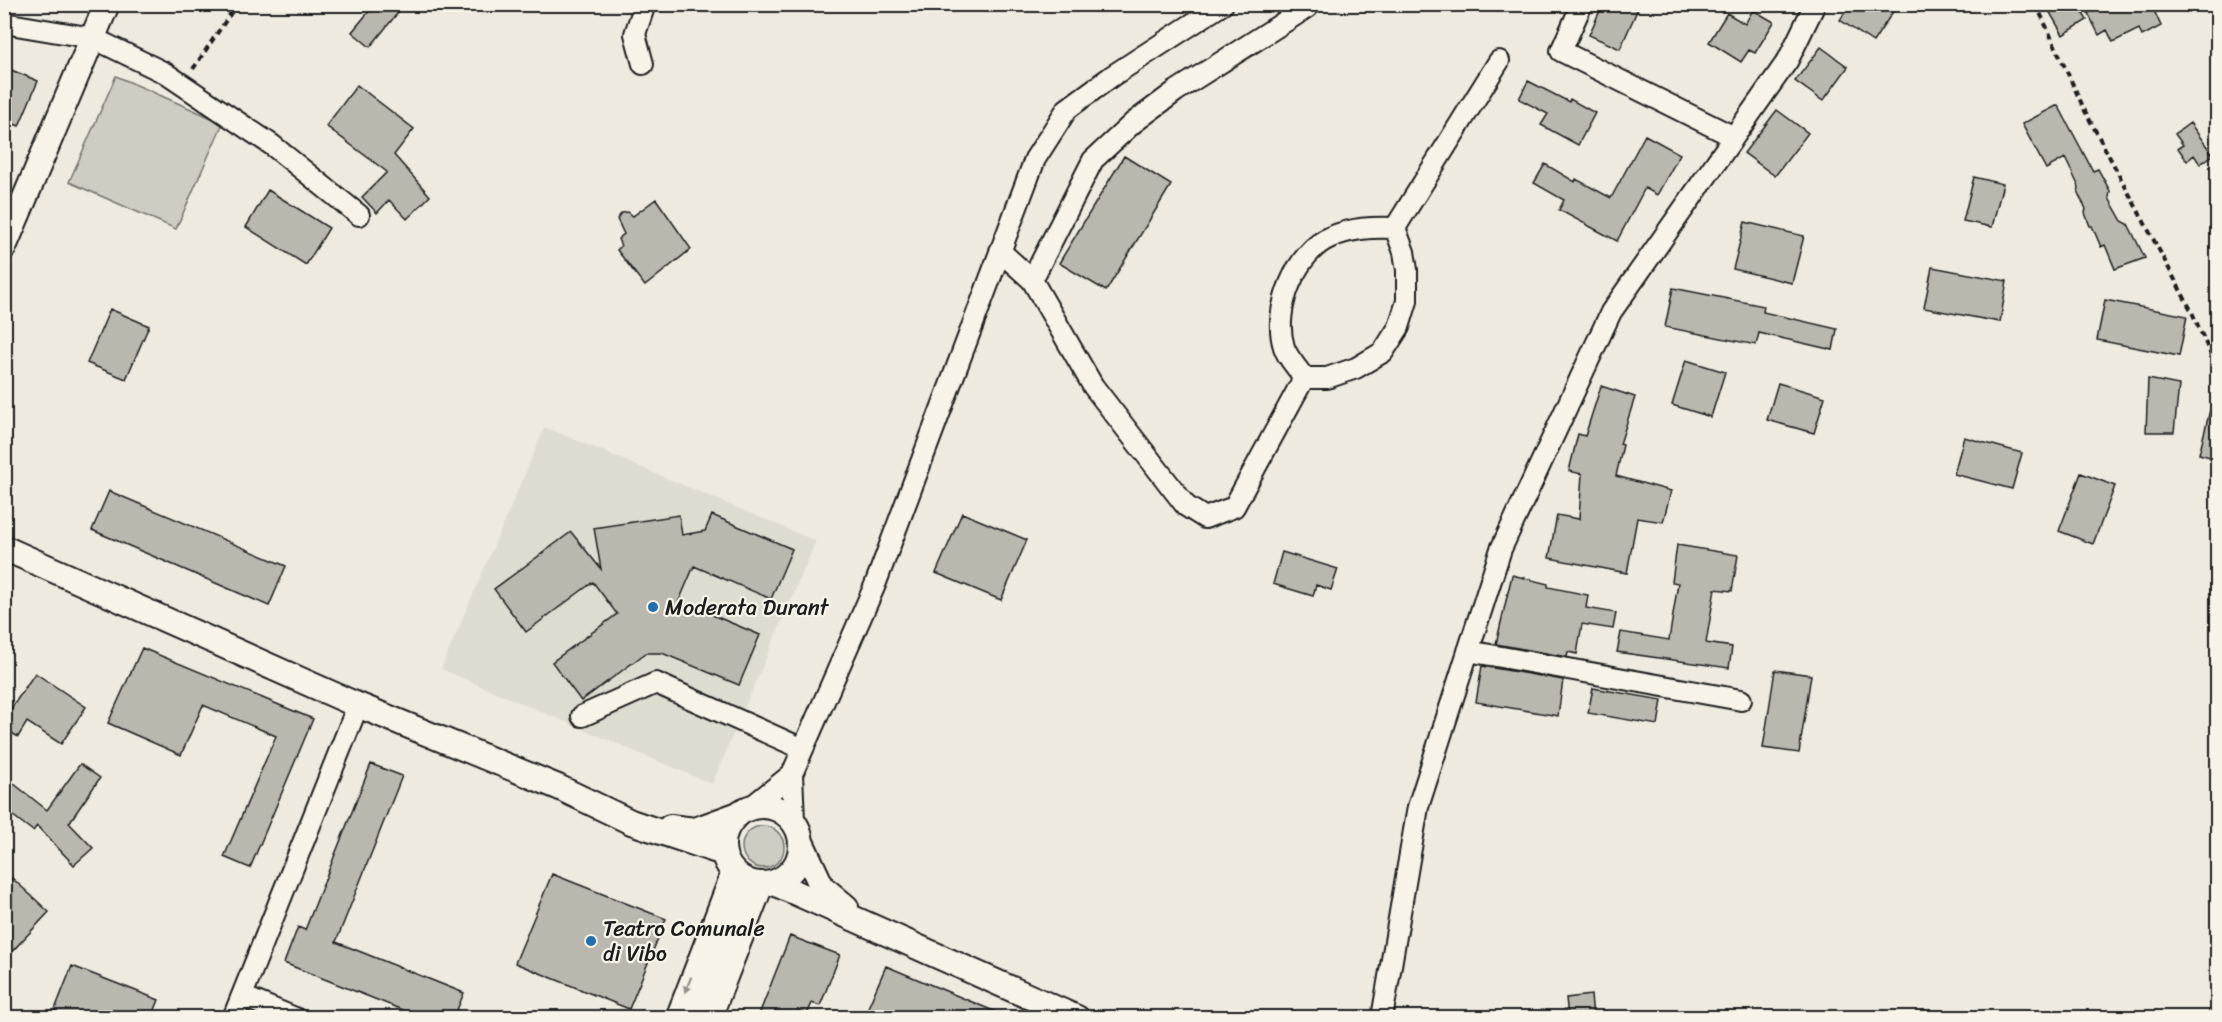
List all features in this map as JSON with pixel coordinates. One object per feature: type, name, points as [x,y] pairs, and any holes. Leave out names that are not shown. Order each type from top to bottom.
[{"type":"main road","points":[[4,247],[107,4]]},
{"type":"main road","points":[[4,548],[358,705],[558,787],[748,875],[861,921],[951,963],[1077,1017]]},
{"type":"main road","points":[[631,822],[695,830],[744,811],[763,806],[775,808],[794,821],[822,886],[861,921]]},
{"type":"main road","points":[[744,811],[730,821],[723,837],[748,875]]},
{"type":"main road","points":[[748,875],[785,877],[800,857],[802,844]]},
{"type":"street","points":[[643,64],[635,34],[645,4]]},
{"type":"street","points":[[794,821],[792,774],[875,585],[1035,159],[1067,109],[1112,76],[1223,4]]},
{"type":"street","points":[[1582,4],[1561,51],[1734,137]]},
{"type":"street","points":[[1382,1017],[1418,807],[1501,549],[1611,312],[1788,60],[1815,4]]},
{"type":"street","points":[[1032,280],[1094,160],[1133,123],[1176,91],[1308,7]]},
{"type":"street","points":[[4,23],[93,38],[165,73],[272,145],[359,215]]},
{"type":"street","points":[[1395,228],[1498,61]]},
{"type":"street","points":[[1304,378],[1284,349],[1281,327],[1281,310],[1289,285],[1304,258],[1329,237],[1365,227],[1395,228]]},
{"type":"street","points":[[1304,378],[1327,378],[1356,368],[1383,352],[1399,327],[1407,301],[1407,270],[1404,252],[1395,228]]},
{"type":"street","points":[[1000,251],[1032,280],[1093,386],[1186,506],[1204,518],[1234,507],[1304,378]]},
{"type":"street","points":[[1468,651],[1742,700]]},
{"type":"street","points":[[582,716],[656,683],[803,749]]},
{"type":"street","points":[[233,1017],[358,705]]},
{"type":"street","points":[[744,811],[792,774]]},
{"type":"street","points":[[675,1017],[748,875]]},
{"type":"street","points":[[692,1017],[748,875]]},
{"type":"street","points":[[711,1017],[748,875]]},
{"type":"street","points":[[242,996],[295,1017]]},
{"type":"path","points":[[182,84],[237,4]]},
{"type":"path","points":[[2036,4],[2085,111],[2191,310],[2217,371]]},
{"type":"shaded area","points":[[116,76],[223,123],[176,229],[69,182]]},
{"type":"shaded area","points":[[545,427],[816,541],[712,784],[441,669]]},
{"type":"shaded area","points":[[763,826],[778,832],[784,847],[778,862],[763,868],[748,862],[742,847],[748,832]]},
{"type":"building","points":[[375,4],[405,4],[370,47],[352,32]]},
{"type":"building","points":[[1603,4],[1640,4],[1620,49],[1589,35]]},
{"type":"building","points":[[1850,4],[1898,4],[1873,42],[1840,20]]},
{"type":"building","points":[[2045,4],[2077,4],[2087,20],[2063,35]]},
{"type":"building","points":[[2107,4],[2151,4],[2161,26],[2142,36],[2139,29],[2113,42],[2107,30],[2099,35],[2088,13]]},
{"type":"building","points":[[1753,10],[1774,22],[1755,53],[1749,50],[1741,62],[1709,42],[1727,13],[1745,24]]},
{"type":"building","points":[[1821,47],[1848,67],[1823,101],[1795,81]]},
{"type":"building","points":[[4,67],[38,81],[19,126],[4,120]]},
{"type":"building","points":[[1528,81],[1569,102],[1570,99],[1595,113],[1578,145],[1541,125],[1548,114],[1519,99]]},
{"type":"building","points":[[357,85],[414,129],[394,155],[430,196],[407,219],[389,200],[377,213],[362,197],[387,172],[326,126]]},
{"type":"building","points":[[2058,105],[2093,171],[2098,169],[2110,191],[2109,198],[2122,221],[2128,224],[2145,258],[2115,269],[2105,245],[2101,247],[2090,226],[2085,213],[2086,209],[2078,193],[2079,187],[2065,158],[2046,169],[2022,124]]},
{"type":"building","points":[[1777,110],[1808,133],[1775,176],[1744,153]]},
{"type":"building","points":[[2190,123],[2213,155],[2200,164],[2194,155],[2187,161],[2178,148],[2183,145],[2175,134]]},
{"type":"building","points":[[1645,135],[1680,154],[1657,195],[1645,188],[1617,241],[1559,210],[1564,200],[1534,183],[1545,164],[1575,182],[1576,179],[1611,198]]},
{"type":"building","points":[[1124,156],[1171,185],[1106,291],[1059,263]]},
{"type":"building","points":[[1974,177],[2003,184],[1992,227],[1963,221]]},
{"type":"building","points":[[268,190],[329,228],[306,265],[246,227]]},
{"type":"building","points":[[656,199],[691,249],[645,286],[617,250],[621,246],[618,239],[624,234],[617,219],[622,213],[628,212],[633,216]]},
{"type":"building","points":[[1745,222],[1804,236],[1792,283],[1733,269]]},
{"type":"building","points":[[1932,267],[2007,281],[2000,322],[1924,308]]},
{"type":"building","points":[[1673,288],[1764,306],[1763,312],[1837,329],[1833,350],[1759,333],[1756,345],[1665,327]]},
{"type":"building","points":[[2105,300],[2187,316],[2179,356],[2097,340]]},
{"type":"building","points":[[110,309],[149,326],[126,379],[87,363]]},
{"type":"building","points":[[1686,360],[1725,372],[1711,417],[1672,405]]},
{"type":"building","points":[[2148,379],[2179,385],[2174,432],[2146,432]]},
{"type":"building","points":[[1778,383],[1825,397],[1814,433],[1767,420]]},
{"type":"building","points":[[1601,386],[1635,397],[1620,444],[1623,445],[1616,476],[1671,491],[1663,522],[1637,518],[1627,573],[1549,558],[1557,515],[1579,519],[1582,474],[1569,471],[1578,434],[1585,436]]},
{"type":"building","points":[[2212,402],[2217,403],[2217,459],[2199,454]]},
{"type":"building","points":[[1964,437],[2022,453],[2012,489],[1954,474]]},
{"type":"building","points":[[2081,473],[2115,486],[2093,544],[2059,531]]},
{"type":"building","points":[[109,491],[286,566],[269,606],[92,530]]},
{"type":"building","points":[[962,513],[1027,540],[1001,600],[936,573]]},
{"type":"building","name":"Moderata Durant","points":[[679,515],[682,535],[705,531],[712,515],[792,549],[771,599],[694,566],[679,601],[760,635],[739,685],[662,653],[646,653],[581,701],[552,662],[617,614],[593,582],[526,632],[494,589],[571,532],[601,569],[594,528]]},
{"type":"building","points":[[1677,545],[1738,555],[1732,591],[1715,589],[1706,643],[1732,647],[1729,668],[1617,652],[1621,632],[1669,640],[1678,583],[1672,582]]},
{"type":"building","points":[[1282,552],[1338,569],[1331,590],[1316,585],[1313,596],[1273,584]]},
{"type":"building","points":[[1512,575],[1548,584],[1548,587],[1588,595],[1586,608],[1616,613],[1613,629],[1582,624],[1577,654],[1568,652],[1567,657],[1496,644]]},
{"type":"building","points":[[142,648],[313,719],[250,868],[224,857],[276,736],[203,705],[181,755],[108,723]]},
{"type":"building","points":[[1482,666],[1563,680],[1558,716],[1476,702]]},
{"type":"building","points":[[1775,670],[1811,675],[1799,753],[1763,748]]},
{"type":"building","points":[[35,673],[86,707],[61,744],[27,722],[18,737],[4,728],[4,719]]},
{"type":"building","points":[[1593,688],[1662,700],[1658,725],[1588,713]]},
{"type":"building","points":[[80,764],[100,778],[69,823],[93,848],[74,865],[37,826],[33,831],[4,809],[4,776],[47,810]]},
{"type":"building","points":[[371,764],[402,776],[336,942],[464,993],[454,1017],[420,1017],[284,963],[298,927],[305,930]]},
{"type":"building","name":"Teatro Comunale di Vibo","points":[[552,874],[666,919],[629,1009],[515,963]]},
{"type":"building","points":[[12,878],[49,912],[4,960],[4,886]]},
{"type":"building","points":[[790,936],[840,955],[820,1006],[812,1003],[806,1017],[758,1017]]},
{"type":"building","points":[[72,966],[159,1000],[152,1017],[52,1017]]},
{"type":"building","points":[[886,966],[1008,1017],[864,1017]]},
{"type":"building","points":[[1591,995],[1593,1017],[1568,1017],[1566,998]]},
{"type":"place","name":"Moderata Durant","points":[[653,607]]},
{"type":"place","name":"Teatro Comunale di Vibo","points":[[591,941]]}]
